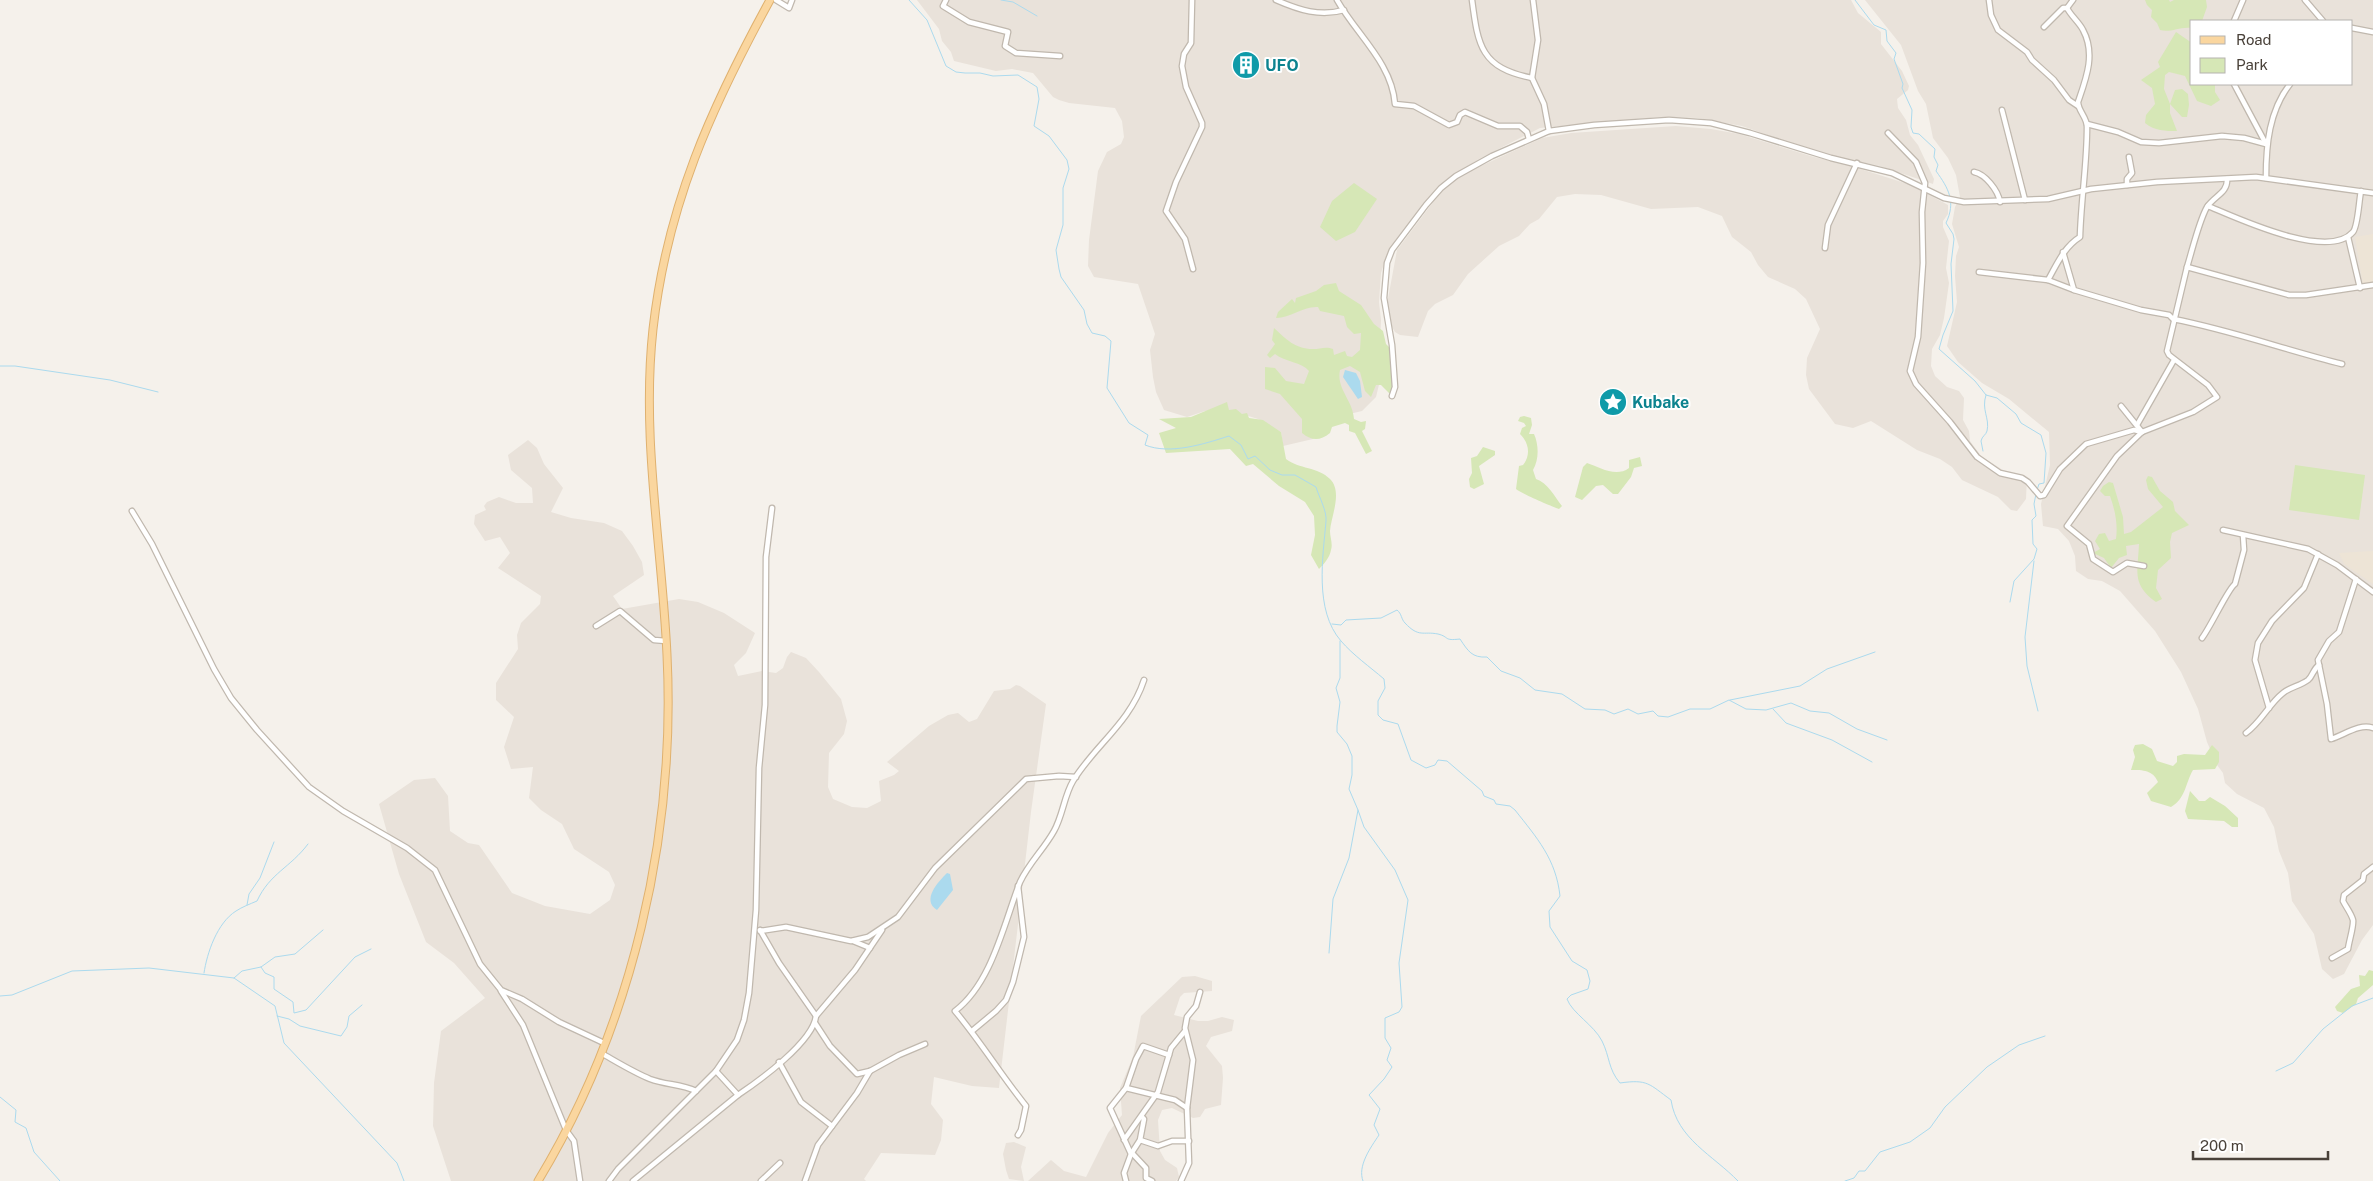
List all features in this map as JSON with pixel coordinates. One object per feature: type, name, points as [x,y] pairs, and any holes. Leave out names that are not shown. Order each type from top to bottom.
[{"type":"main road","points":[[538,1181],[566,1130],[601,1053],[638,940],[658,839],[667,734],[666,642],[651,472],[649,414],[651,354],[659,285],[668,242],[693,160],[721,92],[770,0]]},
{"type":"street","points":[[776,0],[789,8],[792,0]]},
{"type":"street","points":[[946,0],[943,6],[969,22],[1008,32],[1005,46],[1016,54],[1060,56]]},
{"type":"street","points":[[1192,0],[1191,44],[1184,54],[1182,66],[1186,88],[1202,123],[1202,128],[1176,182],[1166,211],[1184,239],[1193,268]]},
{"type":"street","points":[[1276,0],[1293,7],[1322,14],[1344,10]]},
{"type":"street","points":[[1337,0],[1383,64],[1394,92],[1395,104],[1414,106],[1449,124],[1457,122],[1460,115],[1465,112],[1498,126],[1520,126],[1527,132],[1529,139]]},
{"type":"street","points":[[1472,0],[1474,27],[1484,53],[1500,69],[1532,78]]},
{"type":"street","points":[[1533,0],[1538,40],[1532,78],[1544,104],[1549,131]]},
{"type":"street","points":[[1988,0],[1991,15],[1998,30],[2027,52],[2032,60],[2054,80],[2069,100],[2078,106],[2087,124],[2080,237],[2071,242],[2063,252],[2048,280]]},
{"type":"street","points":[[2044,28],[2063,8],[2067,8],[2073,0]]},
{"type":"street","points":[[2234,20],[2243,0]]},
{"type":"street","points":[[2305,0],[2322,20]]},
{"type":"street","points":[[2067,8],[2084,30],[2089,54],[2089,71],[2078,106]]},
{"type":"street","points":[[2353,28],[2373,32]]},
{"type":"street","points":[[2235,85],[2266,144]]},
{"type":"street","points":[[2266,178],[2266,144],[2276,110],[2289,85]]},
{"type":"street","points":[[2002,110],[2025,200]]},
{"type":"street","points":[[1392,396],[1395,387],[1392,345],[1384,298],[1387,263],[1392,250],[1426,205],[1441,188],[1456,176],[1529,139],[1549,131],[1594,125],[1668,120],[1698,121],[1750,133],[1831,158],[1858,163],[1892,173],[1952,201],[2000,202],[2048,199],[2084,191],[2127,185],[2266,178],[2373,193]]},
{"type":"street","points":[[2087,124],[2118,132],[2141,142],[2160,143],[2222,136],[2244,138],[2266,144]]},
{"type":"street","points":[[1888,132],[1916,162],[1925,188],[1922,212],[1924,249],[1918,336],[1910,371],[1916,384],[1950,422],[1968,447],[1987,466],[2000,473],[2022,478],[2040,496],[2044,495],[2060,470],[2086,444],[2134,430],[2142,432]]},
{"type":"street","points":[[2127,185],[2127,179],[2132,173],[2129,157]]},
{"type":"street","points":[[1825,248],[1828,225],[1858,163]]},
{"type":"street","points":[[1974,172],[1980,173],[1996,190],[2000,202]]},
{"type":"street","points":[[2144,566],[2127,563],[2113,572],[2104,568],[2093,560],[2089,544],[2067,526],[2118,456],[2142,432],[2193,412],[2218,397],[2208,385],[2174,360],[2166,351],[2187,267],[2208,206],[2228,185],[2227,179]]},
{"type":"street","points":[[2208,206],[2289,237],[2334,242],[2348,237],[2355,231],[2361,191]]},
{"type":"street","points":[[2348,237],[2360,288]]},
{"type":"street","points":[[2063,252],[2074,290]]},
{"type":"street","points":[[2187,267],[2289,295],[2306,295],[2373,286]]},
{"type":"street","points":[[1979,272],[2048,280],[2074,290],[2141,310],[2169,315],[2173,319],[2216,327],[2280,348],[2342,364]]},
{"type":"street","points":[[2137,425],[2174,360]]},
{"type":"street","points":[[2121,406],[2142,432]]},
{"type":"street","points":[[609,1181],[716,1071],[737,1040],[744,1020],[755,922],[760,811],[759,768],[765,704],[766,557],[772,508]]},
{"type":"street","points":[[132,511],[152,544],[198,640],[231,698],[309,787],[343,811],[407,848],[435,870],[480,964],[523,1025],[566,1130],[574,1142],[580,1181]]},
{"type":"street","points":[[2223,530],[2291,544],[2318,554],[2373,592]]},
{"type":"street","points":[[2202,638],[2216,617],[2230,587],[2235,584],[2244,550],[2243,535]]},
{"type":"street","points":[[2269,708],[2255,660],[2258,643],[2272,622],[2304,588],[2318,554]]},
{"type":"street","points":[[2356,580],[2339,632],[2320,654],[2318,660],[2327,704],[2330,739],[2351,732],[2359,726],[2373,728]]},
{"type":"street","points":[[596,626],[620,611],[654,640],[666,642]]},
{"type":"street","points":[[2246,733],[2259,722],[2285,691],[2295,688],[2310,679],[2314,669],[2319,665]]},
{"type":"street","points":[[1018,1135],[1021,1130],[1026,1106],[1004,1080],[998,1066],[955,1011],[968,1000],[993,957],[1018,886],[1025,871],[1055,830],[1065,806],[1067,794],[1076,777],[1122,720],[1137,696],[1144,680]]},
{"type":"street","points":[[851,940],[868,937],[883,929],[898,917],[936,868],[1026,779],[1059,776],[1076,777]]},
{"type":"street","points":[[2332,958],[2348,949],[2349,935],[2353,926],[2353,919],[2343,901],[2344,895],[2363,880],[2364,874],[2373,867]]},
{"type":"street","points":[[972,1031],[1006,1000],[1013,982],[1024,936],[1018,886]]},
{"type":"street","points":[[755,922],[779,963],[816,1016]]},
{"type":"street","points":[[760,931],[786,927],[851,940],[870,948]]},
{"type":"street","points":[[632,1181],[800,1043],[815,1023],[816,1016],[855,970],[883,929]]},
{"type":"street","points":[[500,990],[522,999],[559,1022],[604,1043]]},
{"type":"street","points":[[1181,1181],[1189,1163],[1187,1108],[1193,1060],[1192,1048],[1185,1031],[1187,1017],[1196,1006],[1200,992]]},
{"type":"street","points":[[815,1023],[830,1046],[854,1071],[861,1074],[926,1044]]},
{"type":"street","points":[[1124,1140],[1156,1095],[1173,1044],[1185,1031]]},
{"type":"street","points":[[1152,1181],[1146,1178],[1146,1168],[1131,1154],[1110,1108],[1126,1088],[1136,1059],[1143,1046],[1169,1055]]},
{"type":"street","points":[[601,1053],[650,1079],[664,1084],[683,1085],[696,1091]]},
{"type":"street","points":[[779,1062],[801,1102],[832,1126]]},
{"type":"street","points":[[716,1071],[738,1095]]},
{"type":"street","points":[[805,1181],[815,1151],[857,1093],[870,1071]]},
{"type":"street","points":[[1126,1088],[1182,1103],[1187,1108]]},
{"type":"street","points":[[1126,1181],[1124,1172],[1131,1154],[1140,1140],[1144,1119],[1142,1117]]},
{"type":"street","points":[[1140,1140],[1146,1140],[1158,1146],[1172,1141],[1189,1141]]},
{"type":"street","points":[[761,1181],[780,1163]]},
{"type":"shaded area","points":[[917,0],[1851,0],[1858,13],[1881,32],[1881,44],[1902,71],[1909,86],[1908,90],[1897,99],[1898,108],[1906,120],[1910,135],[1918,145],[1934,179],[1933,184],[1880,166],[1819,153],[1742,126],[1698,118],[1660,117],[1540,128],[1479,159],[1450,178],[1416,214],[1388,252],[1381,273],[1379,302],[1381,320],[1380,343],[1384,364],[1376,397],[1362,411],[1341,416],[1313,439],[1283,446],[1281,432],[1258,419],[1229,410],[1205,411],[1187,417],[1164,410],[1156,392],[1153,377],[1150,350],[1155,334],[1138,284],[1094,277],[1088,266],[1089,240],[1098,171],[1107,152],[1121,144],[1124,137],[1122,121],[1115,108],[1069,103],[1059,100],[1053,97],[1033,73],[1012,69],[996,71],[954,61],[951,52],[942,41],[939,29]]},
{"type":"shaded area","points":[[1865,0],[2373,0],[2373,925],[2362,940],[2344,974],[2333,979],[2322,969],[2314,934],[2292,901],[2288,873],[2279,851],[2274,827],[2264,808],[2237,794],[2225,783],[2223,773],[2217,765],[2207,742],[2198,709],[2181,672],[2155,631],[2120,591],[2102,581],[2088,579],[2076,571],[2075,556],[2069,541],[2058,529],[2043,526],[2041,504],[2050,465],[2049,432],[2009,399],[1982,383],[1958,362],[1947,346],[1957,302],[1955,276],[1956,256],[1959,247],[1952,224],[1955,207],[1960,197],[1956,175],[1948,158],[1933,138],[1926,104],[1918,91],[1901,45]]},
{"type":"shaded area","points":[[1676,126],[1739,134],[1814,157],[1848,165],[1911,185],[1948,205],[1948,214],[1943,221],[1943,227],[1949,241],[1946,268],[1949,283],[1940,335],[1932,349],[1931,366],[1935,376],[1947,387],[1959,391],[1964,398],[1963,420],[1969,431],[1970,441],[1981,456],[2009,474],[2027,477],[2026,499],[2017,511],[2011,510],[1998,497],[1962,480],[1952,467],[1940,459],[1917,450],[1871,421],[1853,428],[1835,424],[1809,389],[1806,375],[1807,358],[1820,329],[1806,299],[1795,289],[1768,277],[1758,265],[1751,252],[1732,237],[1722,216],[1698,207],[1651,209],[1601,195],[1575,194],[1557,197],[1539,219],[1530,224],[1519,236],[1499,246],[1468,274],[1453,295],[1435,304],[1428,311],[1418,337],[1400,335],[1395,332],[1389,322],[1387,304],[1397,250],[1443,189],[1459,176],[1542,138],[1571,133]]},
{"type":"shaded area","points":[[2373,234],[2373,283],[2363,285],[2355,237]]},
{"type":"shaded area","points":[[528,440],[537,448],[544,464],[563,488],[551,512],[571,518],[604,523],[622,531],[642,562],[644,575],[613,596],[622,609],[679,599],[698,602],[724,613],[755,633],[746,653],[734,665],[738,676],[762,671],[776,673],[783,668],[791,652],[806,658],[819,672],[841,699],[847,721],[844,734],[829,753],[828,787],[833,799],[852,807],[867,808],[881,801],[879,781],[899,771],[887,762],[929,726],[948,715],[958,713],[969,722],[977,719],[994,691],[1010,689],[1016,685],[1020,686],[1046,704],[1031,812],[999,1088],[972,1086],[934,1077],[931,1104],[943,1120],[941,1140],[935,1155],[881,1153],[864,1179],[866,1181],[451,1181],[433,1126],[434,1083],[441,1031],[485,998],[454,963],[426,942],[399,874],[379,804],[414,780],[435,778],[448,796],[450,831],[468,843],[479,845],[512,893],[545,906],[590,914],[610,900],[615,885],[609,872],[574,849],[562,824],[541,810],[529,798],[533,767],[511,769],[504,747],[514,717],[496,700],[496,683],[518,649],[517,635],[521,623],[540,604],[541,596],[498,568],[510,553],[500,537],[485,541],[474,524],[475,515],[486,510],[484,506],[487,502],[499,497],[516,503],[533,503],[532,488],[511,470],[508,455]]},
{"type":"shaded area","points":[[2373,551],[2373,584],[2344,564],[2339,553]]},
{"type":"shaded area","points":[[1195,976],[1212,981],[1212,991],[1184,993],[1180,997],[1174,1015],[1198,1021],[1208,1021],[1222,1017],[1234,1020],[1232,1031],[1211,1037],[1206,1046],[1222,1066],[1221,1105],[1205,1109],[1200,1117],[1193,1118],[1172,1108],[1162,1110],[1158,1120],[1160,1151],[1165,1160],[1177,1168],[1179,1177],[1176,1181],[1028,1181],[1051,1160],[1064,1171],[1086,1177],[1108,1133],[1122,1115],[1120,1088],[1133,1057],[1141,1016],[1182,977]]},
{"type":"shaded area","points":[[1014,1142],[1026,1147],[1021,1167],[1024,1181],[1009,1179],[1006,1170],[1003,1154],[1006,1143]]},
{"type":"green space","points":[[2145,0],[2169,0],[2170,2],[2174,0],[2206,0],[2207,7],[2202,20],[2190,20],[2190,28],[2164,31],[2160,30],[2157,23],[2151,17],[2152,10]]},
{"type":"green space","points":[[2176,32],[2190,42],[2190,85],[2215,85],[2215,92],[2220,100],[2211,106],[2197,101],[2185,76],[2169,72],[2165,75],[2164,89],[2177,131],[2156,129],[2145,123],[2146,115],[2155,104],[2152,88],[2141,80],[2160,67],[2158,62]]},
{"type":"green space","points":[[2182,89],[2188,94],[2187,117],[2182,117],[2170,104],[2175,90]]},
{"type":"green space","points":[[1354,183],[1377,199],[1355,232],[1336,241],[1320,227],[1332,201]]},
{"type":"green space","points":[[1336,283],[1339,291],[1361,305],[1374,324],[1383,331],[1386,344],[1390,348],[1394,386],[1390,394],[1381,385],[1376,385],[1371,397],[1365,391],[1360,372],[1350,366],[1340,370],[1340,383],[1351,406],[1354,419],[1361,422],[1366,421],[1365,429],[1362,431],[1372,451],[1366,454],[1355,433],[1349,431],[1349,425],[1345,423],[1332,427],[1330,433],[1323,438],[1313,439],[1306,436],[1302,433],[1302,419],[1280,394],[1265,389],[1265,367],[1275,368],[1286,381],[1304,384],[1309,371],[1275,354],[1270,358],[1267,355],[1275,344],[1272,340],[1274,328],[1291,343],[1307,349],[1330,348],[1333,349],[1334,355],[1345,351],[1347,356],[1352,357],[1360,350],[1361,333],[1354,334],[1347,327],[1344,316],[1320,311],[1318,307],[1313,307],[1276,318],[1278,312],[1292,299],[1295,303],[1296,298],[1316,291],[1324,285]]},
{"type":"green space","points":[[1227,402],[1229,410],[1236,409],[1242,414],[1247,413],[1249,418],[1263,420],[1281,432],[1286,459],[1297,465],[1320,472],[1334,484],[1336,497],[1330,531],[1332,548],[1325,563],[1319,569],[1311,555],[1315,535],[1314,516],[1305,502],[1279,486],[1253,464],[1246,466],[1230,449],[1166,453],[1159,433],[1176,428],[1159,419],[1191,417]]},
{"type":"green space","points":[[1520,417],[1531,418],[1532,425],[1529,434],[1534,434],[1537,443],[1538,452],[1533,470],[1536,479],[1544,483],[1550,490],[1562,506],[1559,509],[1516,489],[1519,466],[1523,465],[1526,461],[1528,453],[1527,445],[1520,434],[1522,428],[1526,426],[1518,421]]},
{"type":"green space","points":[[1483,447],[1495,451],[1495,455],[1479,466],[1484,484],[1474,489],[1470,487],[1469,479],[1472,473],[1471,458],[1477,456]]},
{"type":"green space","points":[[1640,457],[1642,466],[1634,468],[1631,477],[1618,494],[1613,494],[1603,485],[1596,486],[1582,500],[1575,497],[1583,467],[1587,463],[1608,471],[1619,472],[1629,468],[1629,460]]},
{"type":"green space","points":[[2295,465],[2365,475],[2359,520],[2289,510]]},
{"type":"green space","points":[[2148,476],[2152,477],[2160,491],[2173,502],[2175,511],[2189,525],[2172,533],[2170,542],[2171,558],[2158,570],[2156,588],[2162,599],[2156,602],[2139,583],[2137,569],[2139,544],[2126,546],[2127,555],[2119,558],[2111,568],[2104,558],[2093,553],[2100,549],[2095,541],[2099,534],[2105,533],[2109,541],[2116,539],[2117,533],[2110,496],[2105,496],[2100,491],[2103,486],[2109,482],[2113,483],[2123,517],[2124,534],[2131,532],[2163,507],[2148,489],[2146,480]]},
{"type":"green space","points":[[2143,744],[2152,749],[2157,761],[2173,766],[2177,762],[2177,756],[2184,754],[2205,755],[2212,745],[2219,752],[2219,762],[2215,769],[2193,770],[2180,799],[2171,807],[2151,801],[2147,793],[2158,782],[2153,775],[2143,771],[2131,770],[2135,757],[2133,750],[2135,745]]},
{"type":"green space","points":[[2190,791],[2199,801],[2205,801],[2210,797],[2225,806],[2238,818],[2238,827],[2232,827],[2224,821],[2188,819],[2185,811]]},
{"type":"green space","points":[[2369,970],[2373,971],[2373,985],[2358,998],[2356,1004],[2343,1013],[2337,1011],[2335,1007],[2351,989],[2360,986],[2359,975],[2365,976]]},
{"type":"water","points":[[1345,370],[1356,373],[1360,381],[1362,397],[1358,399],[1343,377]]},
{"type":"water","points":[[947,873],[950,874],[953,890],[937,910],[932,906],[931,896],[936,886]]},
{"type":"waterway","points":[[909,0],[927,20],[946,66],[956,72],[980,73],[993,76],[1018,75],[1037,87],[1039,99],[1034,126],[1049,136],[1067,160],[1069,169],[1063,188],[1063,225],[1056,250],[1061,277],[1084,310],[1087,324],[1092,333],[1105,336],[1111,341],[1107,388],[1129,423],[1148,435],[1145,445],[1155,448],[1176,449],[1229,436],[1241,445],[1248,459],[1255,456],[1270,470],[1282,475],[1295,475],[1316,487],[1326,517],[1322,583],[1327,614],[1332,628],[1341,641],[1384,679],[1385,688],[1378,701],[1378,715],[1383,720],[1398,724],[1411,760],[1426,768],[1435,765],[1438,760],[1447,761],[1482,791],[1484,796],[1494,800],[1496,804],[1510,806],[1515,810],[1531,830],[1550,860],[1558,883],[1560,896],[1549,911],[1550,927],[1572,961],[1587,970],[1590,981],[1588,989],[1571,995],[1567,999],[1573,1009],[1602,1041],[1613,1073],[1620,1083],[1643,1082],[1671,1100],[1680,1125],[1688,1136],[1738,1181]]},
{"type":"waterway","points":[[1001,0],[1013,2],[1037,16]]},
{"type":"waterway","points":[[1855,0],[1874,25],[1886,30],[1887,41],[1896,53],[1894,59],[1903,84],[1902,88],[1912,110],[1911,127],[1913,133],[1919,134],[1935,149],[1934,157],[1938,165],[1936,171],[1950,196],[1950,209],[1946,223],[1954,239],[1951,264],[1953,311],[1939,349],[1975,381],[1986,395],[1997,398],[2016,414],[2021,423],[2041,435],[2046,453],[2044,483],[2039,484],[2037,490]]},
{"type":"waterway","points":[[0,366],[15,366],[110,380],[158,392]]},
{"type":"waterway","points":[[1983,451],[1981,441],[1988,426],[1984,405],[1986,395]]},
{"type":"waterway","points":[[2010,602],[2014,581],[2034,559],[2037,549],[2033,544],[2032,520],[2036,516],[2034,504],[2036,494]]},
{"type":"waterway","points":[[2034,561],[2025,637],[2027,666],[2038,711]]},
{"type":"waterway","points":[[1332,624],[1341,625],[1346,620],[1381,618],[1397,610],[1414,631],[1438,634],[1449,639],[1460,639],[1471,653],[1487,657],[1501,671],[1520,678],[1535,690],[1562,694],[1585,709],[1605,710],[1614,714],[1628,709],[1638,714],[1653,711],[1658,716],[1668,717],[1690,709],[1710,709],[1729,700],[1746,709],[1766,710],[1791,703],[1810,711],[1829,713],[1857,729],[1887,740]]},
{"type":"waterway","points":[[1329,953],[1333,899],[1349,858],[1358,810],[1349,789],[1352,775],[1352,756],[1347,744],[1337,732],[1340,702],[1336,688],[1340,678],[1340,641]]},
{"type":"waterway","points":[[1730,700],[1800,686],[1827,669],[1875,652]]},
{"type":"waterway","points":[[1773,709],[1786,723],[1832,740],[1872,762]]},
{"type":"waterway","points":[[1358,810],[1364,827],[1395,870],[1408,900],[1399,963],[1402,1007],[1399,1012],[1385,1018],[1385,1038],[1391,1048],[1387,1060],[1392,1067],[1369,1095],[1380,1109],[1374,1125],[1379,1135],[1363,1163],[1363,1181]]},
{"type":"waterway","points":[[247,905],[249,894],[260,878],[274,842]]},
{"type":"waterway","points":[[204,973],[210,948],[223,923],[236,911],[257,901],[262,891],[274,877],[308,844]]},
{"type":"waterway","points":[[234,978],[242,971],[261,967],[275,957],[295,954],[323,930]]},
{"type":"waterway","points":[[261,967],[265,973],[274,977],[274,989],[293,1002],[294,1013],[306,1010],[355,957],[371,949]]},
{"type":"waterway","points":[[0,996],[12,995],[72,971],[149,968],[234,978],[275,1006],[284,1043],[397,1163],[404,1181]]},
{"type":"waterway","points":[[2276,1071],[2293,1063],[2323,1029],[2352,1006],[2373,998]]},
{"type":"waterway","points":[[277,1016],[289,1019],[300,1026],[341,1036],[347,1027],[349,1016],[362,1005]]},
{"type":"waterway","points":[[1845,1181],[1854,1178],[1859,1171],[1865,1171],[1880,1152],[1910,1142],[1930,1128],[1945,1107],[1987,1067],[2019,1045],[2045,1036]]},
{"type":"waterway","points":[[0,1097],[16,1110],[15,1122],[26,1128],[34,1152],[60,1181]]},
{"type":"place","name":"UFO","points":[[1246,65]]},
{"type":"place","name":"Kubake","points":[[1613,402]]}]
